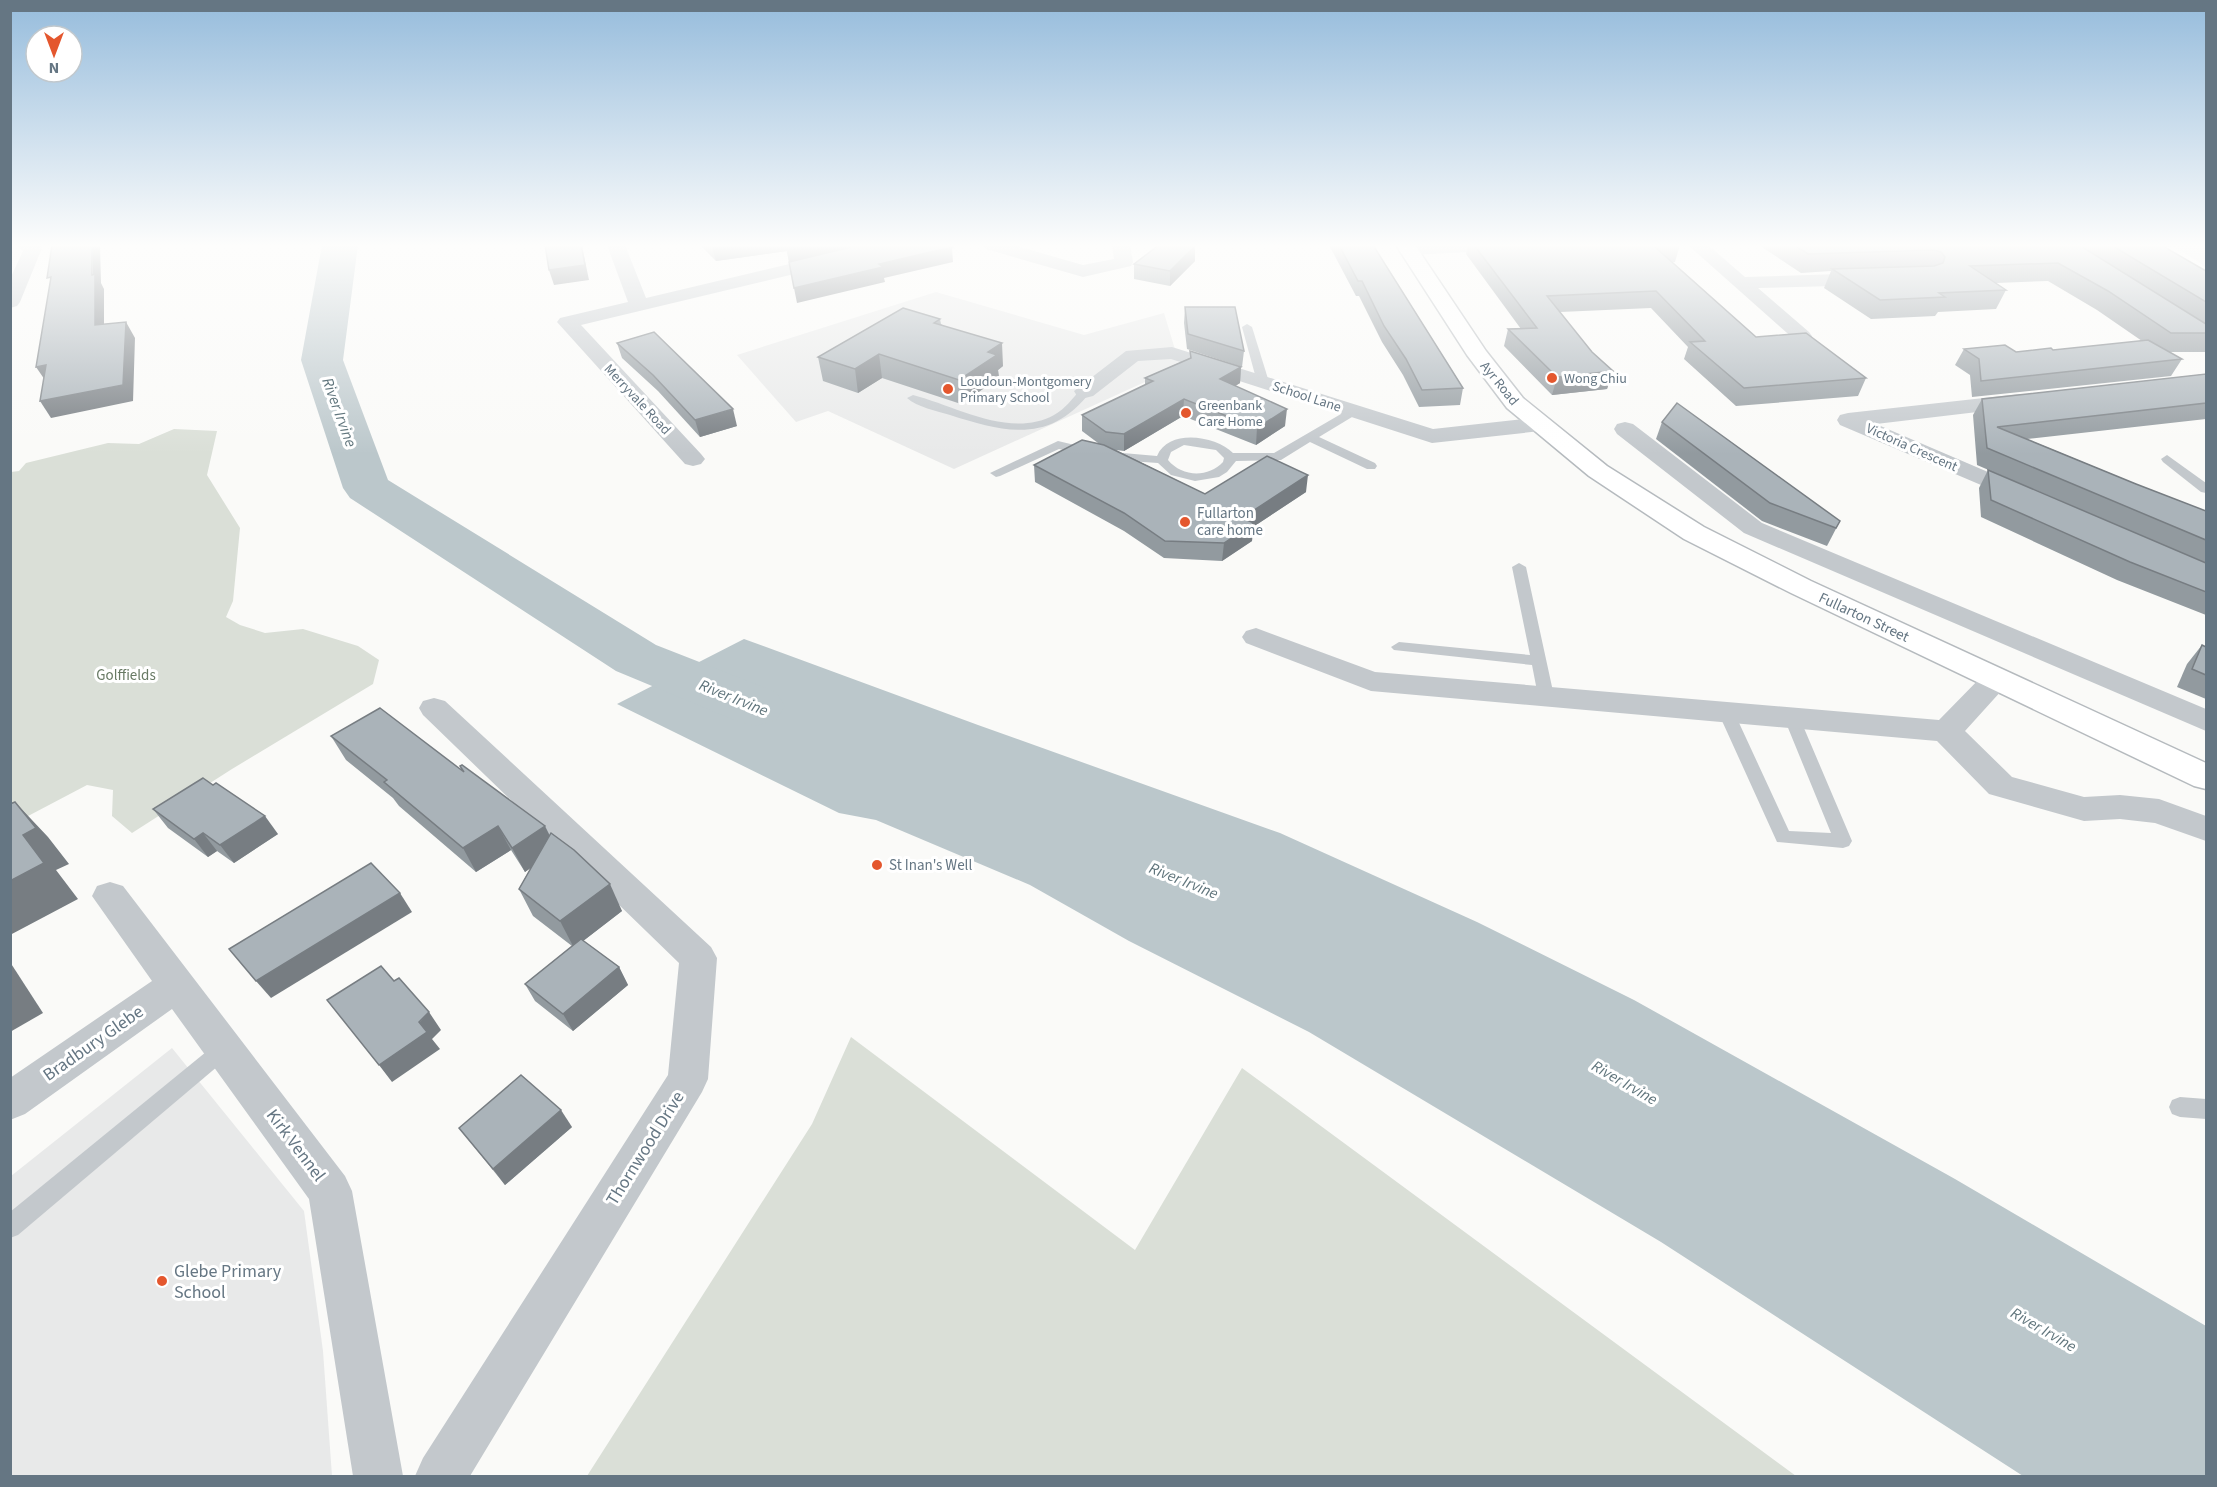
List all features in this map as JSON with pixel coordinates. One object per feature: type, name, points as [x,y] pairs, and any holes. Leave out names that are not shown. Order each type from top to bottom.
[{"type":"main road","name":"Ayr Road","points":[[1451,314],[1478,355],[1515,403],[1541,424]]},
{"type":"main road","name":"Fullarton Street","points":[[1541,424],[1598,471],[1694,533],[1801,587],[2206,777]]},
{"type":"street","name":"Merryvale Road","points":[[599,314],[567,322],[693,459]]},
{"type":"street","points":[[1777,314],[1802,336]]},
{"type":"street","name":"School Lane","points":[[1085,391],[1133,355],[1172,353],[1432,436],[1541,424]]},
{"type":"street","name":"Victoria Crescent","points":[[2044,505],[1848,420],[2045,398]]},
{"type":"street","points":[[1624,429],[1753,528],[2206,721]]},
{"type":"street","points":[[1256,637],[1371,681],[1946,731],[2001,786],[2084,809],[2120,807],[2159,811],[2206,829]]},
{"type":"street","points":[[1946,731],[1997,679]]},
{"type":"street","name":"Thornwood Drive","points":[[434,708],[698,957],[688,1079],[441,1476]]},
{"type":"street","name":"Kirk Vennel","points":[[110,896],[330,1191],[378,1476]]},
{"type":"street","name":"Bradbury Glebe","points":[[10,1101],[176,985]]},
{"type":"lane","points":[[1247,327],[1263,382]]},
{"type":"lane","points":[[914,398],[989,422],[1029,426],[1048,423],[1059,417],[1085,391]]},
{"type":"lane","points":[[1162,460],[1166,450],[1180,442],[1191,441],[1220,447],[1230,457],[1278,457],[1353,411]]},
{"type":"lane","points":[[1309,437],[1371,466]]},
{"type":"lane","points":[[996,473],[1058,445],[1100,455],[1162,460],[1173,472],[1195,477],[1217,473],[1225,469],[1230,457]]},
{"type":"lane","points":[[2167,459],[2206,489]]},
{"type":"lane","points":[[1519,567],[1546,696]]},
{"type":"lane","points":[[1399,647],[1539,661]]},
{"type":"lane","points":[[1726,712],[1783,837],[1844,841],[1792,718]]},
{"type":"lane","points":[[10,1227],[224,1049]]},
{"type":"lane","points":[[2180,1107],[2206,1109]]},
{"type":"shaded area","name":"Loudoun-Montgomery Primary School","points":[[865,314],[1013,314],[1084,335],[1164,314],[1180,366],[954,469],[828,411],[796,422],[737,355]]},
{"type":"shaded area","name":"Glebe Primary School","points":[[172,1048],[304,1211],[323,1351],[332,1476],[11,1476],[11,1176]]},
{"type":"green space","name":"Golffields","points":[[174,429],[217,431],[207,475],[240,528],[233,601],[226,617],[240,625],[265,633],[303,629],[358,646],[379,660],[373,684],[232,769],[132,833],[112,816],[113,790],[87,785],[11,825],[11,472],[19,471],[26,463],[108,443],[139,444]]},
{"type":"green space","points":[[851,1037],[1135,1250],[1242,1068],[1796,1476],[587,1476],[812,1124]]},
{"type":"water","points":[[744,639],[1280,833],[1477,922],[1634,1000],[1955,1179],[2206,1326],[2206,1476],[2023,1476],[1661,1242],[1309,1032],[1129,941],[1030,885],[876,820],[839,813],[617,704]]},
{"type":"building","points":[[45,314],[95,314],[95,325],[126,322],[123,385],[40,401],[46,365],[36,367]]},
{"type":"building","points":[[892,314],[925,314],[940,319],[934,323],[1002,343],[988,352],[997,355],[959,380],[879,354],[855,369],[818,357]]},
{"type":"building","points":[[1186,314],[1237,314],[1244,351],[1188,334]]},
{"type":"building","points":[[1378,314],[1417,314],[1463,388],[1422,390],[1406,359]]},
{"type":"building","points":[[1527,314],[1562,314],[1592,352],[1613,371],[1557,377],[1508,329],[1537,328]]},
{"type":"building","points":[[1679,314],[1731,314],[1756,337],[1806,333],[1866,378],[1744,388],[1690,342],[1705,341]]},
{"type":"building","points":[[2143,314],[2191,314],[2206,324],[2206,333],[2171,333]]},
{"type":"building","points":[[654,332],[733,409],[695,420],[653,375],[617,343]]},
{"type":"building","points":[[2148,340],[2182,359],[1981,381],[1979,359],[1964,349],[2005,345],[2016,352]]},
{"type":"building","points":[[1190,351],[1241,367],[1220,379],[1287,409],[1257,428],[1184,399],[1124,434],[1106,432],[1082,415],[1153,381],[1145,378],[1191,358]]},
{"type":"building","points":[[2206,374],[2206,403],[1997,427],[2206,511],[2206,540],[1987,448],[1982,399]]},
{"type":"building","points":[[1677,403],[1840,521],[1836,528],[1770,503],[1662,422]]},
{"type":"building","points":[[1082,440],[1104,445],[1205,494],[1267,456],[1308,475],[1242,518],[1254,523],[1224,543],[1165,541],[1124,513],[1034,465]]},
{"type":"building","points":[[1988,470],[2206,563],[2206,592],[2130,562],[1991,500]]},
{"type":"building","points":[[2202,645],[2206,647],[2206,675],[2192,669]]},
{"type":"building","points":[[380,708],[464,772],[460,766],[462,765],[545,826],[512,848],[498,826],[463,848],[384,782],[387,780],[331,736]]},
{"type":"building","points":[[203,778],[213,785],[216,783],[265,816],[220,845],[203,833],[194,839],[153,809]]},
{"type":"building","points":[[15,802],[36,828],[23,835],[44,863],[10,881],[10,804]]},
{"type":"building","points":[[551,833],[574,850],[610,884],[560,921],[519,889]]},
{"type":"building","points":[[371,863],[400,893],[256,981],[229,949]]},
{"type":"building","points":[[581,939],[619,967],[563,1014],[525,984]]},
{"type":"building","points":[[381,966],[394,981],[399,978],[429,1012],[419,1022],[427,1032],[379,1065],[327,1000]]},
{"type":"building","points":[[521,1075],[561,1110],[493,1169],[459,1128]]},
{"type":"waterway","name":"River Irvine","points":[[329,314],[322,360],[367,488],[636,658],[755,706]]},
{"type":"place","name":"Wong Chiu","points":[[1552,378]]},
{"type":"place","name":"Loudoun-Montgomery Primary School","points":[[948,389]]},
{"type":"place","name":"Greenbank Care Home","points":[[1186,413]]},
{"type":"place","name":"Fullarton care home","points":[[1185,522]]},
{"type":"place","name":"St Inan's Well","points":[[877,865]]},
{"type":"place","name":"Glebe Primary School","points":[[162,1281]]}]
